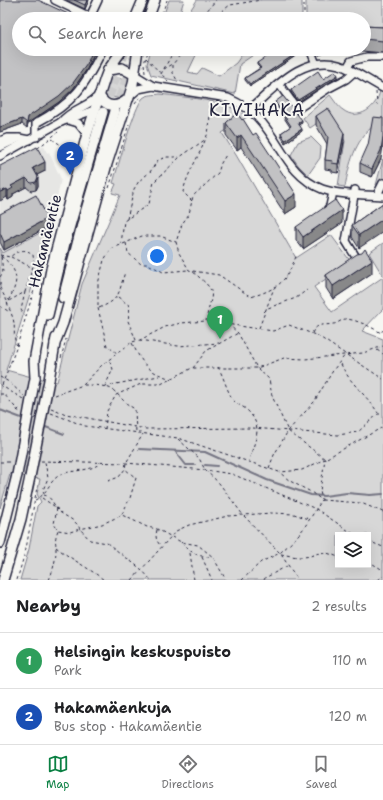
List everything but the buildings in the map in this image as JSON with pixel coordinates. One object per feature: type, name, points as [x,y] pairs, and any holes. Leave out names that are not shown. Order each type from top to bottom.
[{"type":"main road","points":[[139,12],[143,0]]},
{"type":"main road","name":"Hakamäentie","points":[[0,543],[16,475],[35,378],[65,243],[98,111],[99,94],[108,70],[118,56]]},
{"type":"main road","name":"Hakamäentie","points":[[55,343],[63,323],[107,164],[129,98],[135,74],[137,56]]},
{"type":"main road","points":[[108,70],[122,68],[135,74]]},
{"type":"main road","points":[[99,94],[104,102],[113,108]]},
{"type":"main road","points":[[98,111],[113,108],[129,98]]},
{"type":"main road","name":"Hakamäentie","points":[[3,580],[12,553],[30,477],[65,290],[113,108]]},
{"type":"main road","name":"Hakamäentie","points":[[35,378],[34,361],[51,269],[87,134],[98,111]]},
{"type":"street","points":[[54,0],[79,12]]},
{"type":"street","points":[[94,12],[98,0]]},
{"type":"street","points":[[32,139],[36,123],[52,114],[82,87],[89,79],[100,56]]},
{"type":"street","points":[[313,56],[316,64]]},
{"type":"street","points":[[346,68],[351,61],[367,57],[383,57]]},
{"type":"street","points":[[249,110],[295,71],[316,64],[327,63],[346,68],[380,86]]},
{"type":"street","points":[[279,84],[297,109],[327,88],[346,79],[354,72]]},
{"type":"street","points":[[135,74],[152,86]]},
{"type":"street","points":[[129,98],[135,91],[152,86],[220,96],[239,103],[249,110],[262,123],[292,168],[299,175],[314,185],[333,192],[355,191],[380,196],[383,184]]},
{"type":"street","points":[[0,156],[60,122],[71,111],[91,103],[99,94]]},
{"type":"street","points":[[60,122],[98,111]]},
{"type":"street","points":[[68,120],[78,123],[87,134]]},
{"type":"street","points":[[0,141],[7,138],[32,139]]},
{"type":"street","points":[[0,147],[19,138]]},
{"type":"street","points":[[355,191],[346,241],[359,262]]},
{"type":"street","points":[[323,213],[330,206],[333,192]]},
{"type":"street","points":[[347,233],[359,226]]},
{"type":"street","points":[[55,288],[65,290]]},
{"type":"path","points":[[163,12],[167,0]]},
{"type":"path","points":[[206,12],[216,0]]},
{"type":"path","points":[[221,12],[230,5],[261,0]]},
{"type":"path","points":[[304,0],[304,12]]},
{"type":"path","points":[[158,4],[164,9]]},
{"type":"path","points":[[161,74],[171,56]]},
{"type":"path","points":[[164,69],[173,64],[179,56]]},
{"type":"path","points":[[146,58],[170,83]]},
{"type":"path","points":[[145,76],[146,58]]},
{"type":"path","points":[[173,64],[173,73],[180,85]]},
{"type":"path","points":[[377,105],[380,86]]},
{"type":"path","points":[[192,202],[183,192],[185,181],[206,139],[211,125],[209,108],[212,100]]},
{"type":"path","points":[[33,151],[51,139],[59,131]]},
{"type":"path","points":[[51,139],[60,145],[70,166]]},
{"type":"path","points":[[121,245],[124,221],[149,204],[154,182],[180,157],[206,139]]},
{"type":"path","points":[[189,270],[179,253],[176,242],[182,224],[189,214],[194,196],[218,173],[221,163],[226,155]]},
{"type":"path","points":[[127,219],[134,189],[139,181],[150,172],[158,160],[167,157],[180,157]]},
{"type":"path","points":[[118,353],[107,346],[98,308],[98,284],[104,260],[111,249],[142,236],[160,236],[176,242]]},
{"type":"path","points":[[126,243],[128,253],[141,264],[148,264],[163,272],[189,270],[219,275],[251,297],[269,292],[288,277],[297,254]]},
{"type":"path","points":[[10,257],[19,251],[30,252],[33,255],[33,268],[21,310],[26,318]]},
{"type":"path","points":[[23,399],[1,385],[5,379],[17,346],[46,251]]},
{"type":"path","points":[[0,255],[10,257],[33,268]]},
{"type":"path","points":[[0,255],[3,272],[0,278]]},
{"type":"path","points":[[0,255],[10,263],[15,272],[16,279],[14,290],[7,302]]},
{"type":"path","points":[[192,271],[211,287],[213,296],[206,321]]},
{"type":"path","points":[[98,308],[112,303],[118,297],[125,272]]},
{"type":"path","points":[[0,282],[0,288],[14,322],[14,340],[17,346]]},
{"type":"path","points":[[258,329],[274,287]]},
{"type":"path","points":[[264,312],[268,308],[296,298],[307,290]]},
{"type":"path","points":[[7,302],[25,292]]},
{"type":"path","points":[[118,297],[130,306],[128,321],[136,341]]},
{"type":"path","points":[[0,306],[9,312]]},
{"type":"path","points":[[312,333],[314,328],[324,323],[333,324],[345,319],[363,323],[381,333],[383,330]]},
{"type":"path","points":[[74,389],[83,385],[109,360],[132,342],[140,340],[165,327],[181,323],[206,321],[273,331],[289,325],[312,333],[332,344],[383,380]]},
{"type":"path","points":[[228,324],[238,333],[256,368],[268,379],[272,396],[288,430],[325,459]]},
{"type":"path","points":[[105,429],[107,422],[107,411],[116,395],[141,384],[161,384],[172,379],[192,368],[206,351],[238,333]]},
{"type":"path","points":[[140,340],[178,346],[219,343]]},
{"type":"path","points":[[132,342],[146,368],[160,376],[172,379]]},
{"type":"path","points":[[192,368],[256,368],[284,358],[305,359],[376,350],[383,346]]},
{"type":"path","points":[[376,350],[383,354]]},
{"type":"path","points":[[269,469],[274,455],[288,430],[314,402],[334,369],[346,354]]},
{"type":"path","points":[[105,386],[113,369],[109,360]]},
{"type":"path","points":[[340,363],[345,375],[371,402],[378,414]]},
{"type":"path","points":[[218,367],[234,402],[245,408],[255,418],[256,428],[254,448],[248,462]]},
{"type":"path","points":[[83,385],[105,386],[160,376]]},
{"type":"path","points":[[0,377],[5,379],[26,398]]},
{"type":"path","points":[[105,386],[114,391],[116,395],[126,404],[135,409],[136,433]]},
{"type":"path","points":[[0,394],[4,394],[22,415]]},
{"type":"path","points":[[54,410],[146,429],[256,428],[338,435],[358,432],[378,414],[383,414]]},
{"type":"path","points":[[56,415],[85,426],[178,438],[279,472],[302,470],[383,427]]},
{"type":"path","points":[[108,481],[119,476],[125,469],[126,463],[143,434]]},
{"type":"path","points":[[178,438],[199,458],[205,470],[218,483],[243,515],[280,553],[298,580]]},
{"type":"path","points":[[242,580],[262,562],[280,553],[304,528],[322,500],[320,491],[325,459]]},
{"type":"path","points":[[44,494],[43,490],[48,478],[44,466],[45,461]]},
{"type":"path","points":[[0,462],[13,462]]},
{"type":"path","points":[[38,462],[126,463],[232,474],[316,509],[350,532]]},
{"type":"path","points":[[42,498],[52,480],[61,474],[96,467],[101,462]]},
{"type":"path","points":[[57,508],[54,524],[58,530],[70,532],[102,524],[122,515],[130,498],[136,478],[125,469]]},
{"type":"path","points":[[279,472],[290,481],[311,492],[322,500],[361,503],[383,512]]},
{"type":"path","points":[[17,580],[26,549],[37,486]]},
{"type":"path","points":[[44,494],[52,499],[61,513],[74,521],[90,540],[107,544],[141,569],[151,580]]},
{"type":"path","points":[[34,500],[42,498],[57,508]]},
{"type":"path","points":[[132,580],[176,531],[189,525],[228,516],[243,515],[294,514],[310,519]]},
{"type":"path","points":[[122,515],[147,527],[157,529],[170,538],[181,542],[198,545],[213,557],[226,580]]},
{"type":"path","points":[[157,529],[155,536],[157,542],[162,547]]},
{"type":"path","points":[[49,580],[54,566],[56,547],[54,540],[58,530]]},
{"type":"path","points":[[181,542],[190,552],[202,557],[213,557]]},
{"type":"path","points":[[371,542],[383,547]]},
{"type":"path","points":[[56,547],[72,560],[92,570],[104,580]]},
{"type":"path","points":[[280,553],[300,557],[322,551],[335,555]]},
{"type":"path","points":[[190,552],[194,580]]},
{"type":"path","points":[[202,557],[212,580]]},
{"type":"path","points":[[371,563],[383,570]]},
{"type":"path","points":[[264,580],[265,578],[289,565]]},
{"type":"path","points":[[378,580],[383,576]]},
{"type":"shaded area","points":[[169,0],[184,0],[180,12],[165,12]]},
{"type":"shaded area","points":[[197,0],[302,0],[302,12],[189,12]]},
{"type":"shaded area","points":[[306,0],[383,0],[383,28],[371,27],[371,12],[306,12]]},
{"type":"shaded area","points":[[149,56],[196,56],[188,72],[197,74],[202,68],[219,76],[236,63],[241,56],[252,56],[240,64],[235,94],[151,75],[147,64]]},
{"type":"shaded area","points":[[117,78],[124,81],[127,88],[124,95],[117,98],[110,95],[107,88],[110,81]]},
{"type":"shaded area","points":[[380,90],[383,91],[383,127],[373,126],[367,132],[357,146],[351,162],[345,187],[338,186],[345,141],[329,115],[310,128],[303,118],[330,95],[343,110],[355,114],[361,113],[371,107]]},
{"type":"shaded area","points":[[160,94],[206,100],[228,106],[247,117],[222,133],[296,258],[331,235],[351,262],[314,287],[332,312],[383,277],[383,309],[362,331],[383,339],[383,580],[20,580],[29,549],[37,506],[41,502],[37,494],[40,479],[10,474],[0,508],[0,248],[3,253],[51,227],[6,370],[57,382],[82,284],[120,195],[112,193],[116,184],[113,183],[122,151],[139,104],[143,98],[149,95]]},
{"type":"shaded area","points":[[311,137],[321,147],[320,158],[308,175],[291,155],[298,142]]},
{"type":"shaded area","points":[[44,146],[47,153],[49,152],[61,179],[51,227],[3,254],[0,248],[0,169]]},
{"type":"shaded area","points":[[383,159],[383,180],[380,186],[376,185]]},
{"type":"shaded area","points":[[383,243],[383,276],[369,253]]},
{"type":"waterway","points":[[0,410],[24,419]]},
{"type":"waterway","points":[[43,426],[64,434]]},
{"type":"waterway","points":[[139,449],[205,452],[267,480],[311,495],[324,496],[347,493],[370,495],[383,494]]},
{"type":"waterway","points":[[175,451],[186,465],[195,465]]},
{"type":"waterway","points":[[205,465],[217,466]]},
{"type":"tunnel","points":[[104,110],[123,56]]},
{"type":"tunnel","points":[[115,111],[135,56]]},
{"type":"place","name":"Hakamäenkuja","points":[[70,175]]},
{"type":"place","name":"Helsingin keskuspuisto","points":[[220,339]]},
{"type":"district","name":"KIVIHAKA","points":[[257,110]]}]
